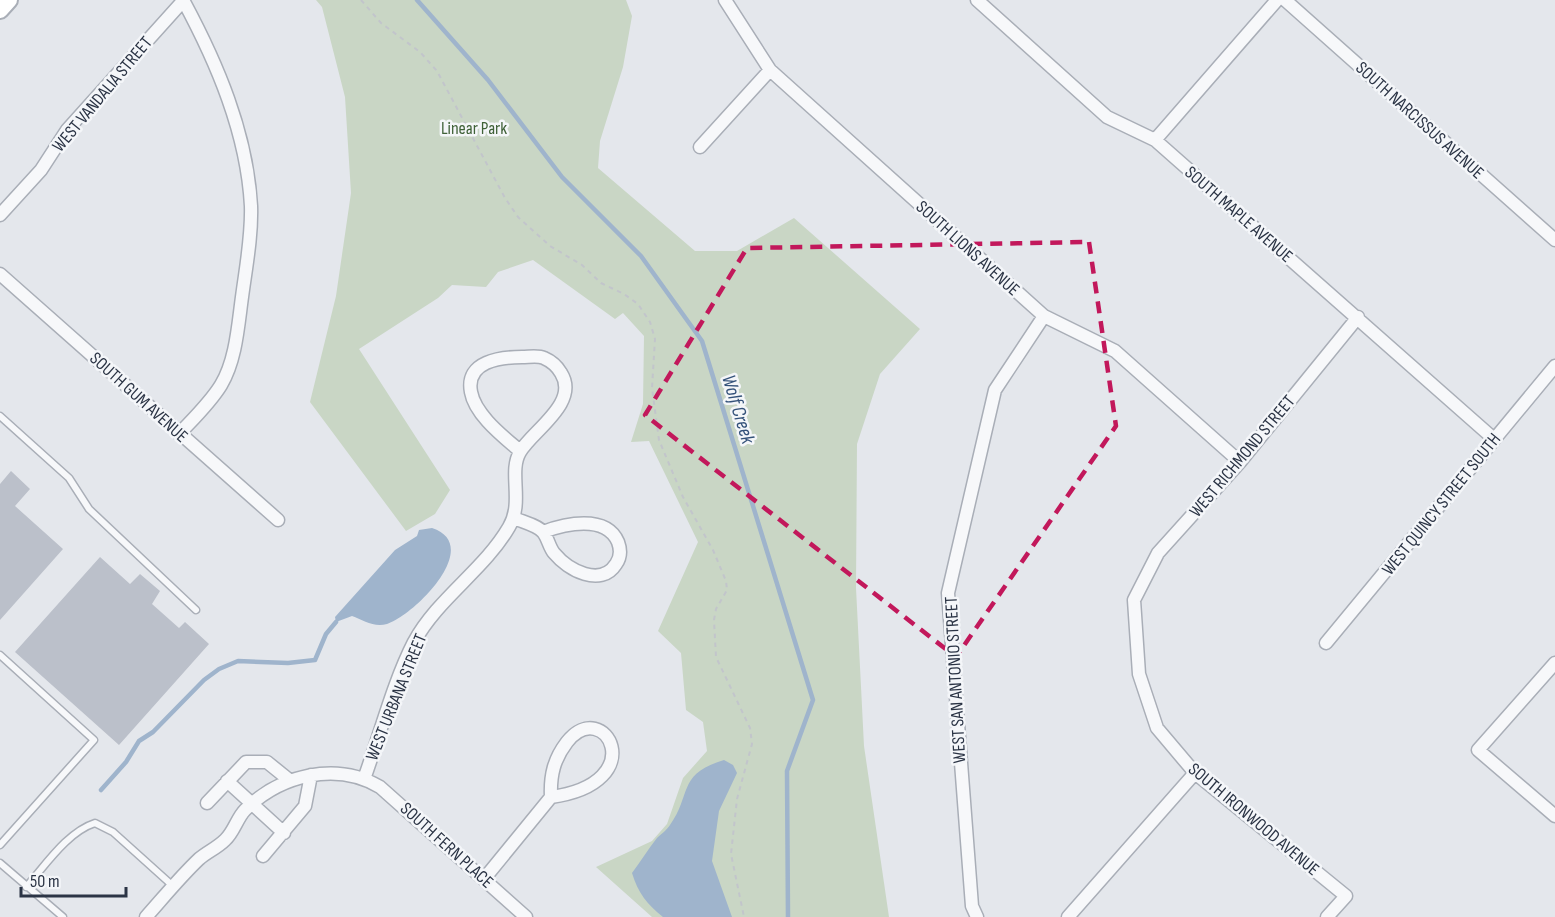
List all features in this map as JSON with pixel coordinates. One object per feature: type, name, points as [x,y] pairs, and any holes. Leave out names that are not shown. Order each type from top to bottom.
[{"type":"street","points":[[179,434],[221,385],[232,359],[249,248],[251,208],[247,171],[239,132],[201,31],[182,0]]},
{"type":"street","name":"WEST VANDALIA STREET","points":[[0,216],[40,170],[67,130],[182,0]]},
{"type":"street","name":"SOUTH LIONS AVENUE","points":[[725,0],[770,70],[1044,316],[1115,351],[1240,462]]},
{"type":"street","name":"SOUTH MAPLE AVENUE","points":[[977,0],[1107,117],[1155,140],[1494,439]]},
{"type":"street","points":[[1155,140],[1277,0]]},
{"type":"street","name":"SOUTH NARCISSUS AVENUE","points":[[1285,0],[1555,240]]},
{"type":"street","points":[[700,147],[770,70]]},
{"type":"street","name":"SOUTH GUM AVENUE","points":[[0,274],[278,520]]},
{"type":"street","name":"WEST SAN ANTONIO STREET","points":[[977,917],[972,906],[948,593],[995,390],[1044,316]]},
{"type":"street","name":"WEST RICHMOND STREET","points":[[1134,600],[1158,553],[1240,462],[1358,317]]},
{"type":"street","points":[[499,357],[540,357],[553,363],[563,376],[564,394],[536,436],[520,451],[479,409],[472,396],[470,385],[477,370],[489,360],[499,357]]},
{"type":"street","name":"WEST QUINCY STREET SOUTH","points":[[1326,643],[1555,366]]},
{"type":"street","name":"WEST URBANA STREET","points":[[146,917],[201,857],[226,840],[243,812],[274,785],[288,779],[311,775],[340,775],[364,779],[409,655],[422,629],[499,542],[514,518],[518,496],[517,466],[520,451]]},
{"type":"street","points":[[514,518],[543,532],[554,553],[584,575],[595,576],[609,572],[620,555],[615,537],[601,526],[569,523],[543,532]]},
{"type":"street","name":"SOUTH IRONWOOD AVENUE","points":[[1134,600],[1139,674],[1157,728],[1195,773],[1346,896],[1327,917]]},
{"type":"street","points":[[1555,663],[1479,750],[1555,816]]},
{"type":"street","points":[[484,879],[551,797],[550,774],[568,741],[582,730],[597,729],[602,732],[613,747],[614,759],[611,766],[592,782],[569,795],[551,797]]},
{"type":"street","points":[[207,803],[240,766],[253,760],[267,762],[288,779]]},
{"type":"street","points":[[1068,917],[1195,773]]},
{"type":"street","points":[[263,856],[305,806],[311,775]]},
{"type":"street","name":"SOUTH FERN PLACE","points":[[364,779],[393,797],[526,917]]},
{"type":"street","points":[[227,781],[253,802],[284,833]]},
{"type":"lane","points":[[0,416],[69,478],[89,509],[195,610]]},
{"type":"lane","points":[[0,655],[94,740],[0,845]]},
{"type":"lane","points":[[26,887],[72,837],[84,826],[94,823],[102,824],[113,832],[174,886]]},
{"type":"lane","points":[[0,863],[63,917]]},
{"type":"path","points":[[361,0],[381,23],[420,52],[437,71],[505,198],[518,217],[550,246],[582,265],[601,283],[638,304],[650,322],[655,339],[652,388],[659,440],[683,497],[726,581],[727,590],[716,609],[714,620],[716,657],[750,728],[752,744],[737,799],[731,854],[744,917]]},
{"type":"highlighted area","points":[[1089,242],[1116,426],[956,657],[645,415],[747,248]]},
{"type":"green space","name":"Linear Park","points":[[316,0],[626,0],[632,16],[623,67],[600,141],[598,168],[695,251],[737,251],[794,218],[920,329],[880,374],[857,444],[856,588],[864,746],[889,917],[652,917],[596,867],[652,841],[667,824],[683,778],[707,751],[703,722],[686,710],[681,653],[658,631],[698,542],[649,441],[631,442],[643,404],[644,336],[623,313],[615,319],[533,260],[498,272],[486,287],[452,285],[438,298],[359,349],[450,490],[435,514],[406,531],[310,402],[336,296],[351,193],[345,97],[322,7]]},
{"type":"water","points":[[432,528],[446,537],[451,549],[448,563],[440,579],[413,608],[399,618],[382,625],[352,616],[336,622],[335,617],[395,550],[417,536],[419,530]]},
{"type":"water","points":[[724,760],[733,765],[737,773],[719,811],[712,861],[732,917],[663,917],[644,898],[632,873],[657,838],[670,825],[692,779],[709,766]]},
{"type":"building","points":[[11,471],[30,489],[15,506],[63,549],[0,620],[0,484]]},
{"type":"building","points":[[100,557],[130,584],[140,574],[160,591],[152,604],[179,628],[185,622],[209,644],[119,745],[15,652]]},
{"type":"waterway","name":"Wolf Creek","points":[[417,0],[488,80],[562,177],[641,256],[702,341],[813,700],[787,771],[788,917]]},
{"type":"waterway","points":[[101,790],[126,762],[139,741],[153,732],[204,680],[219,669],[238,661],[288,663],[315,660],[326,634],[336,622]]}]
